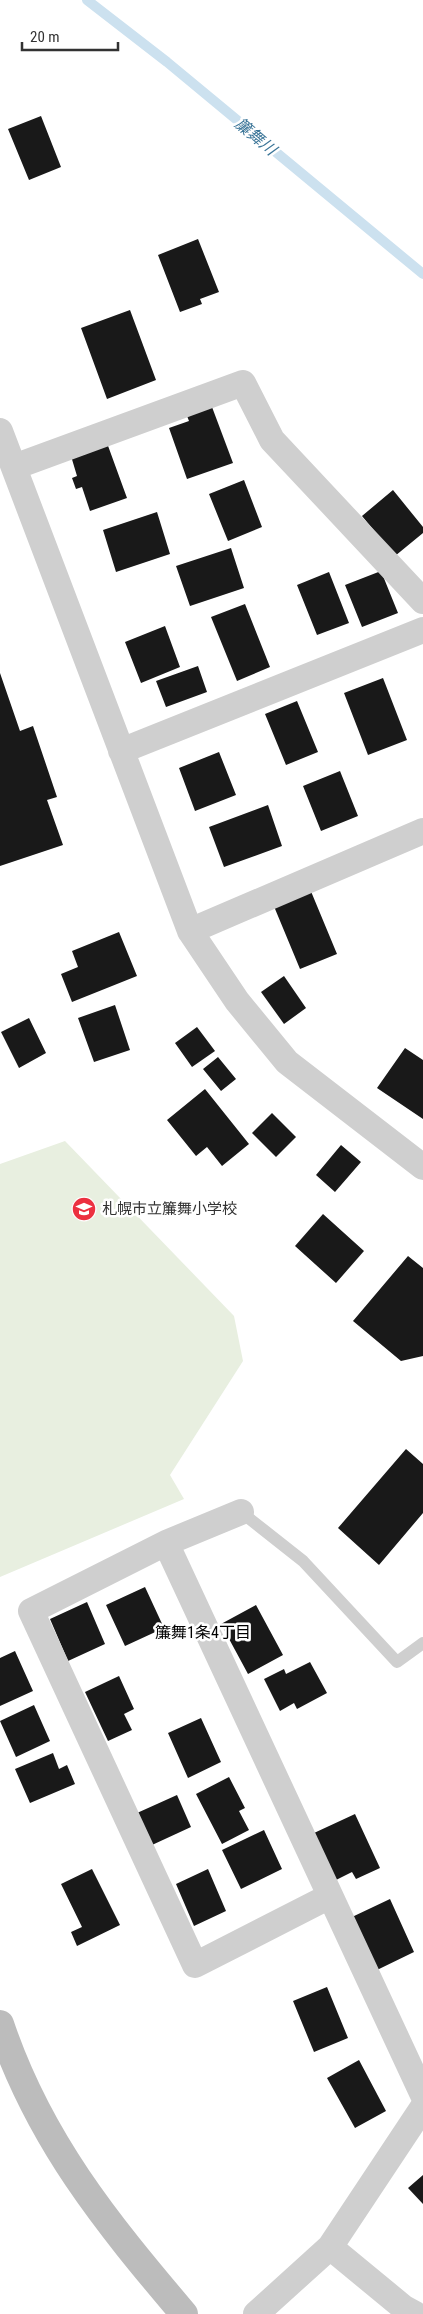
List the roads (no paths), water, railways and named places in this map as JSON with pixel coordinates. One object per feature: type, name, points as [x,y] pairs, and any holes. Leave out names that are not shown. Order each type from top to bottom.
[{"type":"street","points":[[14,467],[243,383],[272,440],[423,601]]},
{"type":"street","points":[[0,431],[190,931],[237,1001],[288,1062],[423,1167]]},
{"type":"street","points":[[121,751],[423,630]]},
{"type":"street","points":[[190,931],[423,831]]},
{"type":"street","points":[[241,1512],[166,1543],[31,1611],[195,1965],[330,1896]]},
{"type":"street","points":[[166,1543],[423,2095]]},
{"type":"street","points":[[0,2024],[29,2098],[63,2158],[112,2229],[184,2314]]},
{"type":"street","points":[[256,2314],[330,2247],[423,2107]]},
{"type":"street","points":[[330,2247],[404,2308],[415,2314]]},
{"type":"lane","points":[[241,1512],[304,1561],[397,1662],[423,1642]]},
{"type":"waterway","name":"簾舞川","points":[[87,0],[167,62],[423,274]]},
{"type":"place","name":"札幌市立簾舞小学校","points":[[84,1209]]},
{"type":"district","name":"簾舞1条4丁目","points":[[203,1632]]}]
